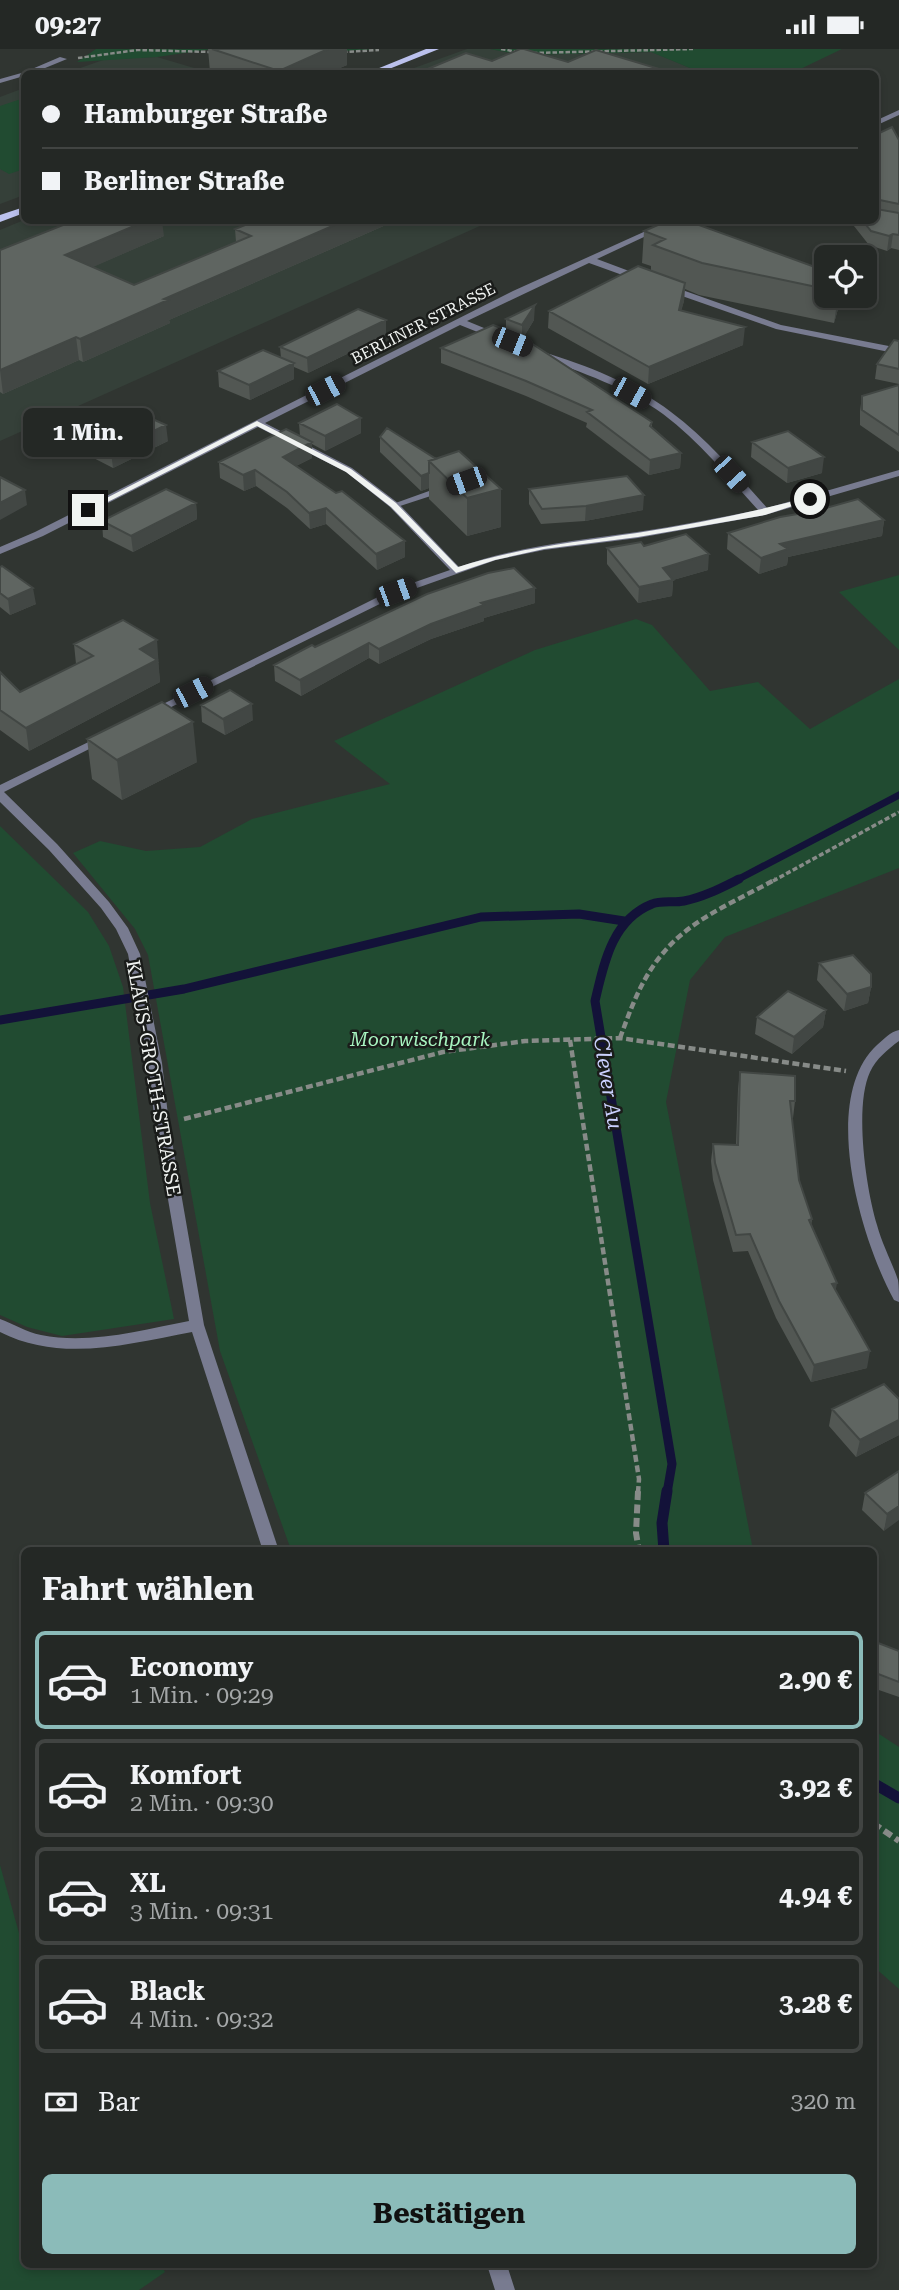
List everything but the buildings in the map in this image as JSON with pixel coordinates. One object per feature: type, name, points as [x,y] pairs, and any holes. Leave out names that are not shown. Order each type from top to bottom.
[{"type":"main road","points":[[380,70],[434,49]]},
{"type":"main road","points":[[0,219],[21,211]]},
{"type":"street","points":[[36,70],[64,59]]},
{"type":"street","points":[[0,81],[21,75]]},
{"type":"street","points":[[879,122],[899,112]]},
{"type":"street","name":"BERLINER STRASSE","points":[[0,551],[39,534],[461,322],[668,224]]},
{"type":"street","points":[[590,260],[649,281]]},
{"type":"street","points":[[662,286],[779,327],[899,351]]},
{"type":"street","points":[[461,322],[512,342]]},
{"type":"street","points":[[537,352],[614,383],[665,412],[714,455],[765,512]]},
{"type":"street","points":[[257,423],[349,470],[394,505],[456,570]]},
{"type":"street","points":[[140,719],[396,592],[493,558],[544,547],[638,535],[765,512],[899,474]]},
{"type":"street","points":[[0,793],[116,731]]},
{"type":"street","name":"KLAUS-GROTH-STRASSE","points":[[0,793],[105,905],[122,928],[134,954],[155,1063],[162,1124],[197,1325],[270,1547]]},
{"type":"street","points":[[899,1034],[881,1047],[862,1073],[856,1114],[860,1182],[874,1234],[890,1280],[899,1296]]},
{"type":"street","points":[[0,1325],[36,1339],[65,1344],[197,1325]]},
{"type":"street","points":[[498,2268],[505,2290]]},
{"type":"lane","points":[[394,505],[456,485]]},
{"type":"path","points":[[501,49],[523,53],[693,49]]},
{"type":"path","points":[[64,59],[137,50],[216,52]]},
{"type":"path","points":[[337,53],[391,50]]},
{"type":"path","points":[[621,1038],[636,994],[664,951],[698,922],[899,812]]},
{"type":"path","points":[[162,1124],[443,1052],[525,1041],[621,1038],[862,1073]]},
{"type":"path","points":[[570,1039],[639,1479],[636,1533],[638,1547]]},
{"type":"path","points":[[877,1826],[899,1841]]},
{"type":"shaded area","points":[[467,49],[490,49],[522,55],[652,52],[695,70],[408,70]]},
{"type":"shaded area","points":[[157,57],[201,70],[75,70],[106,59]]},
{"type":"shaded area","points":[[21,89],[21,196],[0,204],[0,97]]},
{"type":"shaded area","points":[[21,221],[21,224],[484,224],[0,441],[0,230]]},
{"type":"green space","points":[[96,49],[212,49],[157,57],[77,62]]},
{"type":"green space","points":[[212,49],[377,49],[242,57]]},
{"type":"green space","points":[[490,49],[842,49],[798,70],[695,70],[651,52],[522,55]]},
{"type":"green space","points":[[21,99],[21,170],[9,174],[0,169],[0,106]]},
{"type":"green space","points":[[899,575],[899,650],[839,592]]},
{"type":"green space","name":"Moorwischpark","points":[[636,619],[652,625],[710,691],[758,682],[810,729],[899,679],[899,868],[725,937],[690,980],[666,1102],[752,1547],[290,1547],[220,1351],[148,955],[135,929],[73,853],[100,841],[146,851],[200,847],[252,819],[390,784],[334,741],[535,650]]},
{"type":"green space","points":[[0,826],[88,912],[109,946],[123,987],[150,1203],[174,1319],[62,1336],[27,1327],[0,1315]]},
{"type":"green space","points":[[877,1733],[899,1747],[899,1989],[877,1970]]},
{"type":"green space","points":[[0,1865],[21,1940],[21,2268],[163,2268],[165,2272],[139,2290],[0,2290]]},
{"type":"waterway","name":"Clever Au","points":[[737,880],[899,795]]},
{"type":"waterway","name":"Clever Au","points":[[667,1493],[672,1464],[595,1001],[612,944],[627,921],[638,911],[656,903],[680,902],[698,897],[737,880]]},
{"type":"waterway","points":[[0,1020],[184,989],[481,917],[579,914],[624,921]]},
{"type":"waterway","name":"Clever Au","points":[[664,1547],[662,1523],[667,1491]]},
{"type":"waterway","name":"Clever Au","points":[[877,1785],[899,1798]]},
{"type":"route","points":[[88,510],[257,423],[349,470],[394,505],[456,570],[493,558],[544,547],[638,535],[765,512],[810,499]]}]
